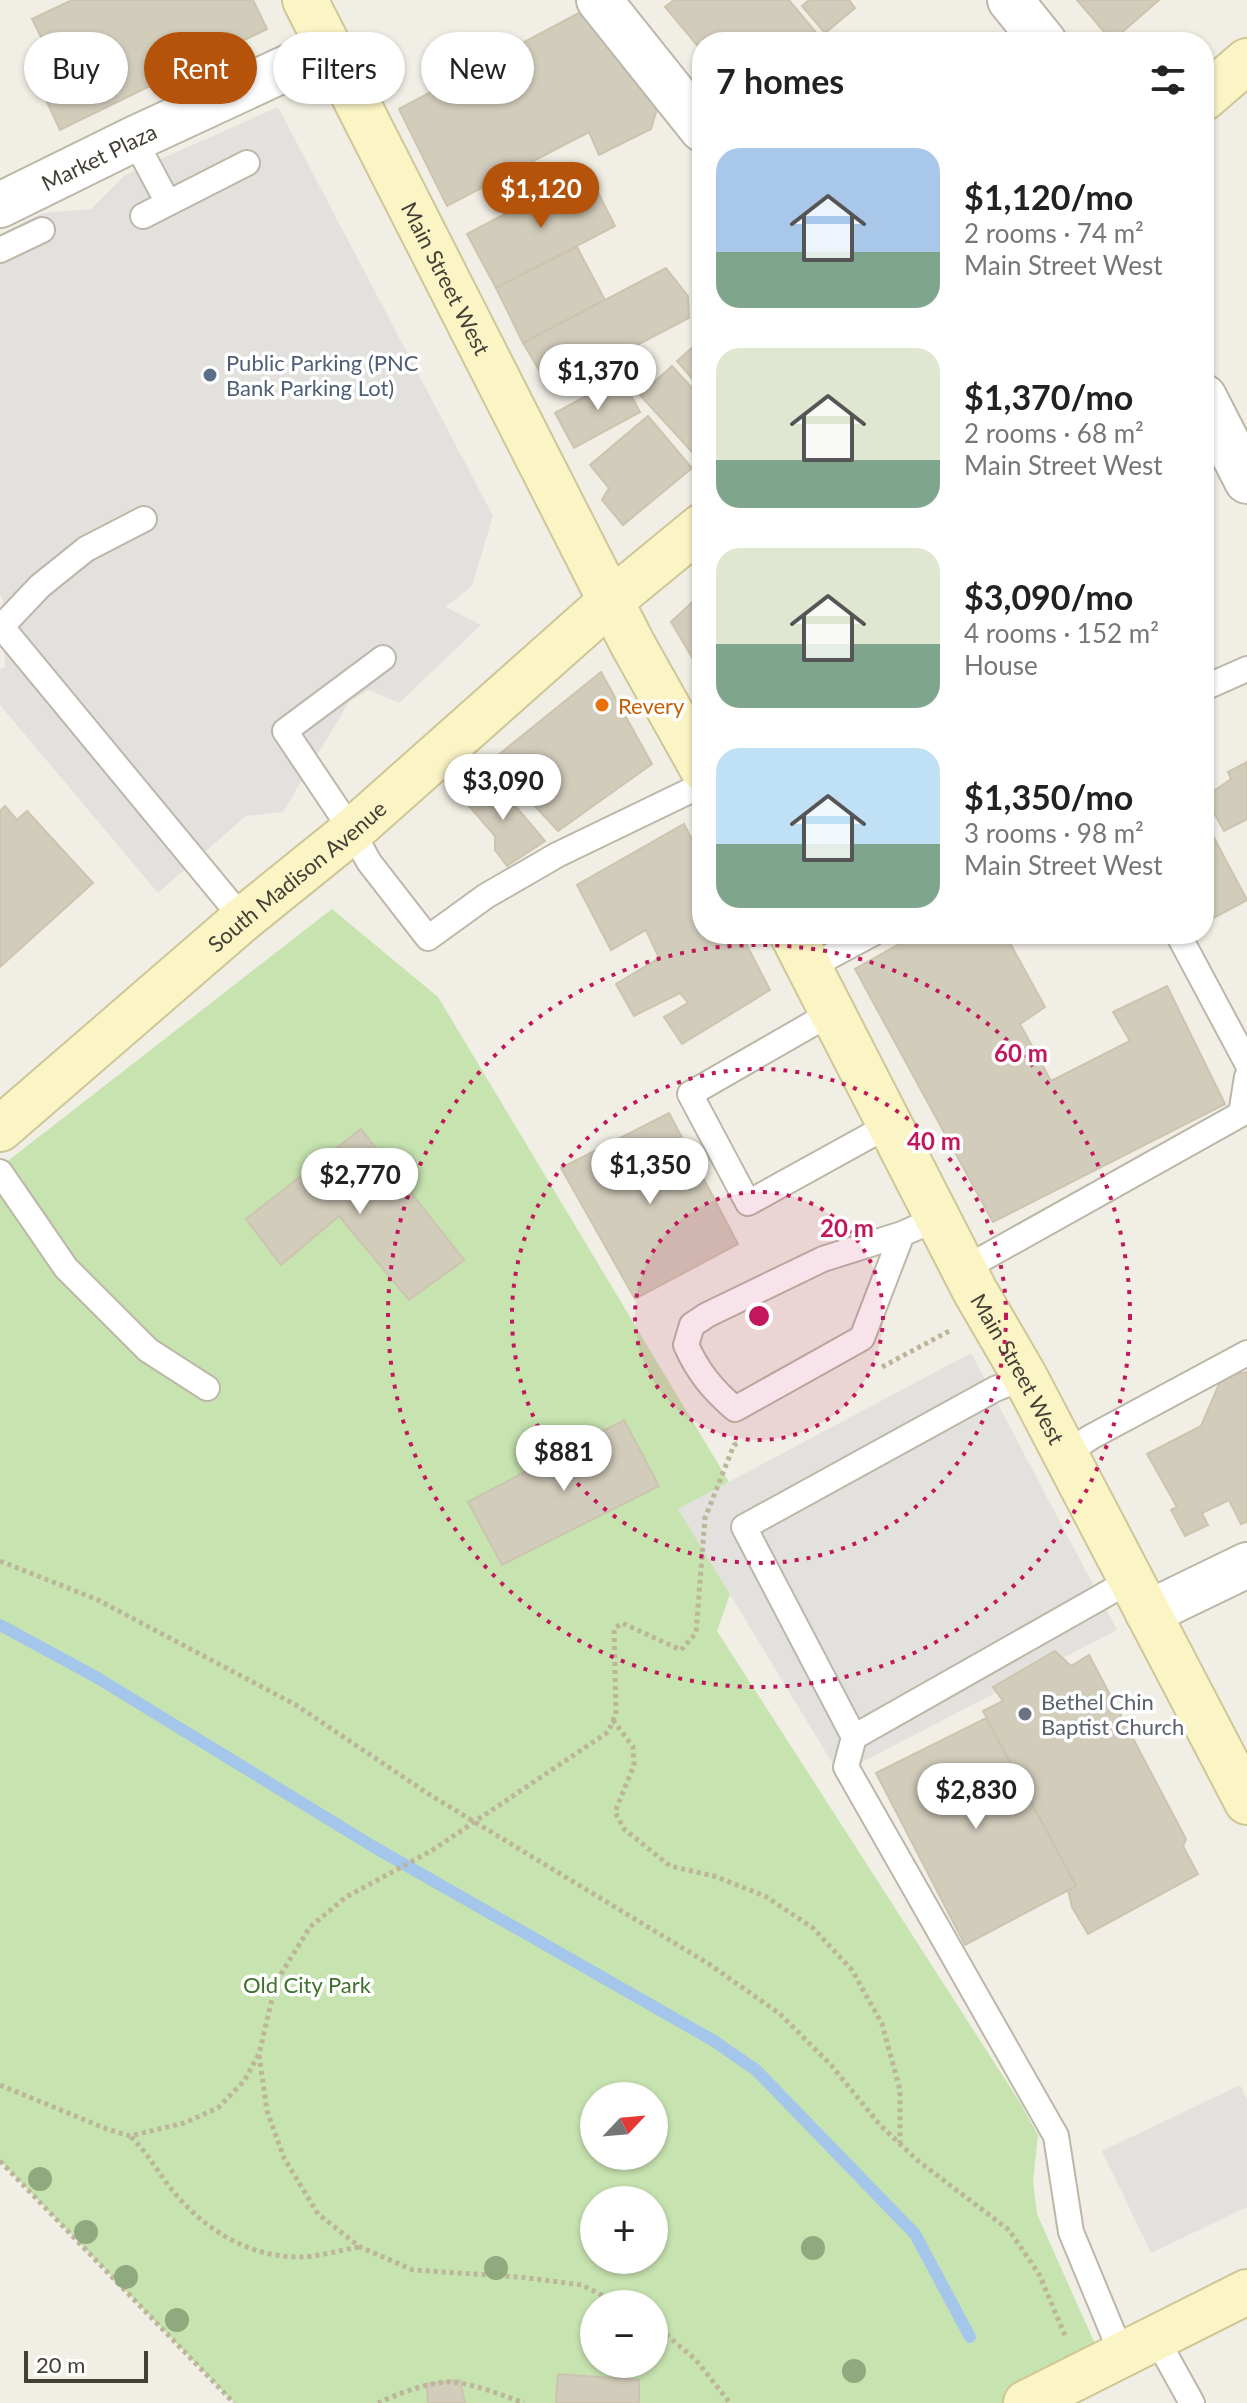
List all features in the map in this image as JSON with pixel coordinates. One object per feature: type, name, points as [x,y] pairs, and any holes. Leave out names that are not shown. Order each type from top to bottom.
[{"type":"main road","name":"Main Street West","points":[[305,0],[320,32]]},
{"type":"main road","points":[[1214,89],[1247,61]]},
{"type":"main road","name":"Main Street West","points":[[356,104],[632,643],[692,750]]},
{"type":"main road","name":"South Madison Avenue","points":[[0,1129],[243,919],[352,831],[612,600],[692,534]]},
{"type":"main road","name":"Main Street West","points":[[801,951],[891,1124],[920,1226],[964,1269],[1025,1377],[1244,1790]]},
{"type":"main road","points":[[1053,2390],[1247,2292]]},
{"type":"street","points":[[599,0],[692,116]]},
{"type":"street","points":[[1010,0],[1036,32]]},
{"type":"street","name":"Market Plaza","points":[[0,205],[273,75]]},
{"type":"street","points":[[1214,417],[1247,481]]},
{"type":"street","points":[[1140,1596],[1247,1565]]},
{"type":"lane","points":[[134,139],[168,203]]},
{"type":"lane","points":[[143,216],[247,163]]},
{"type":"lane","points":[[0,250],[42,230]]},
{"type":"lane","points":[[144,519],[86,549],[40,586],[1,625],[243,919]]},
{"type":"lane","points":[[383,658],[285,731],[352,831],[369,862],[428,938],[486,896],[557,855],[692,790]]},
{"type":"lane","points":[[1214,684],[1247,669]]},
{"type":"lane","points":[[801,951],[830,944]]},
{"type":"lane","points":[[1183,944],[1247,1063]]},
{"type":"lane","points":[[831,1013],[690,1094],[748,1203],[891,1124]]},
{"type":"lane","points":[[964,1269],[1241,1114],[1247,1077]]},
{"type":"lane","points":[[0,1172],[66,1268],[148,1350],[207,1388]]},
{"type":"lane","points":[[920,1226],[862,1338],[735,1409],[711,1388],[697,1369],[686,1345],[692,1325],[707,1315],[823,1259],[920,1226]]},
{"type":"lane","points":[[1064,1455],[1091,1437],[1247,1353]]},
{"type":"lane","points":[[1025,1377],[995,1389],[744,1527],[854,1737],[846,1767],[1056,2136],[1071,2232],[1139,2346],[1192,2403]]},
{"type":"lane","points":[[854,1737],[1140,1596]]},
{"type":"path","points":[[130,2136],[184,2123],[218,2108],[244,2081],[259,2054],[276,1982],[310,1927],[346,1897],[431,1851],[608,1732],[616,1714],[614,1629],[622,1623],[681,1650],[696,1633],[705,1518],[734,1445]]},
{"type":"path","points":[[0,1561],[98,1600],[296,1705],[427,1793],[709,1964],[780,2014],[831,2065],[900,2144],[1009,2230],[1039,2274],[1053,2390]]},
{"type":"path","points":[[613,1720],[633,1747],[634,1765],[615,1812],[624,1829],[670,1866],[714,1876],[765,1896],[813,1928],[852,1970],[882,2024],[900,2090],[900,2144]]},
{"type":"path","points":[[259,2054],[267,2111],[284,2158],[318,2214],[360,2247],[413,2270],[519,2277],[582,2285],[592,2290]]},
{"type":"path","points":[[0,2085],[130,2136],[145,2151],[173,2192],[210,2229],[249,2249],[299,2257],[360,2247]]},
{"type":"path","points":[[0,2161],[234,2403]]},
{"type":"path","points":[[668,2336],[696,2360],[730,2403]]},
{"type":"path","points":[[378,2403],[392,2396],[446,2382],[524,2403]]},
{"type":"green space","name":"Old City Park","points":[[332,909],[438,997],[729,1482],[679,1509],[730,1594],[717,1631],[1038,2135],[1033,2181],[1037,2214],[1104,2364],[1023,2403],[234,2403],[0,2161],[0,1167]]},
{"type":"shaded area","name":"Public Parking (PNC Bank Parking Lot)","points":[[278,107],[493,516],[472,586],[446,607],[481,625],[399,703],[369,690],[349,702],[283,812],[246,816],[158,893],[0,705],[0,669],[5,667],[3,600],[0,594],[0,234],[43,213],[91,209],[125,175]]},
{"type":"shaded area","points":[[971,1353],[1117,1630],[839,1774],[678,1509]]},
{"type":"shaded area","points":[[1240,2085],[1247,2099],[1247,2207],[1151,2253],[1102,2151]]},
{"type":"building","points":[[72,0],[253,0],[267,29],[257,34],[144,32],[144,89],[128,97],[128,32],[38,32],[32,19]]},
{"type":"building","points":[[674,0],[789,0],[816,32],[692,32],[692,39],[665,7]]},
{"type":"building","points":[[809,0],[849,0],[855,8],[824,32],[802,6]]},
{"type":"building","points":[[1077,0],[1159,0],[1122,32],[1104,32]]},
{"type":"building","points":[[588,8],[658,106],[651,129],[599,155],[589,132],[447,206],[399,109],[421,97],[421,104],[534,104],[534,37]]},
{"type":"building","points":[[48,104],[113,104],[60,130]]},
{"type":"building","points":[[587,171],[615,226],[496,288],[467,234]]},
{"type":"building","points":[[577,247],[605,300],[523,343],[496,288]]},
{"type":"building","points":[[666,268],[688,296],[689,318],[551,390],[523,343]]},
{"type":"building","points":[[692,348],[692,378],[677,361]]},
{"type":"building","points":[[672,366],[692,388],[692,452],[640,395]]},
{"type":"building","points":[[621,377],[640,412],[574,448],[555,413]]},
{"type":"building","points":[[648,416],[692,468],[623,525],[602,500],[609,488],[590,465]]},
{"type":"building","points":[[692,602],[692,657],[671,622]]},
{"type":"building","points":[[601,672],[652,764],[558,831],[492,760]]},
{"type":"building","points":[[1247,762],[1247,819],[1224,831],[1214,813],[1214,791],[1231,779],[1228,772]]},
{"type":"building","points":[[491,777],[545,841],[507,866],[495,850],[495,836],[462,798]]},
{"type":"building","points":[[5,806],[17,820],[27,811],[93,883],[0,967],[0,811]]},
{"type":"building","points":[[684,824],[692,840],[692,944],[746,944],[770,990],[682,1044],[664,1017],[688,1003],[680,993],[634,1016],[616,984],[659,958],[646,930],[611,950],[577,885]]},
{"type":"building","points":[[1214,838],[1247,900],[1214,918]]},
{"type":"building","points":[[899,944],[1010,944],[1045,1007],[1020,1024],[1051,1081],[1130,1041],[1113,1012],[1167,986],[1225,1104],[993,1222],[855,969]]},
{"type":"building","points":[[669,1113],[738,1244],[635,1299],[561,1168]]},
{"type":"building","points":[[361,1129],[464,1260],[409,1300],[339,1216],[281,1265],[246,1219]]},
{"type":"building","points":[[1247,1372],[1247,1522],[1241,1524],[1229,1500],[1202,1513],[1208,1525],[1185,1536],[1171,1510],[1177,1507],[1147,1454],[1201,1426],[1220,1382]]},
{"type":"building","points":[[624,1420],[659,1486],[502,1565],[468,1502]]},
{"type":"building","points":[[1055,1651],[1071,1666],[1089,1655],[1186,1839],[1183,1846],[1198,1874],[1088,1934],[1072,1907],[1068,1890],[1076,1886],[983,1711],[1003,1701],[993,1687]]},
{"type":"building","points":[[986,1718],[1076,1886],[965,1945],[876,1773]]},
{"type":"building","points":[[558,2374],[639,2380],[639,2403],[556,2403]]},
{"type":"building","points":[[460,2380],[465,2403],[428,2403],[427,2384]]},
{"type":"waterway","points":[[0,1625],[96,1677],[374,1847],[714,2041],[756,2070],[915,2234],[970,2337]]},
{"type":"place","name":"Public Parking (PNC Bank Parking Lot)","points":[[210,375]]},
{"type":"place","name":"Revery","points":[[602,705]]},
{"type":"place","name":"Bethel Chin Baptist Church","points":[[1025,1714]]}]
